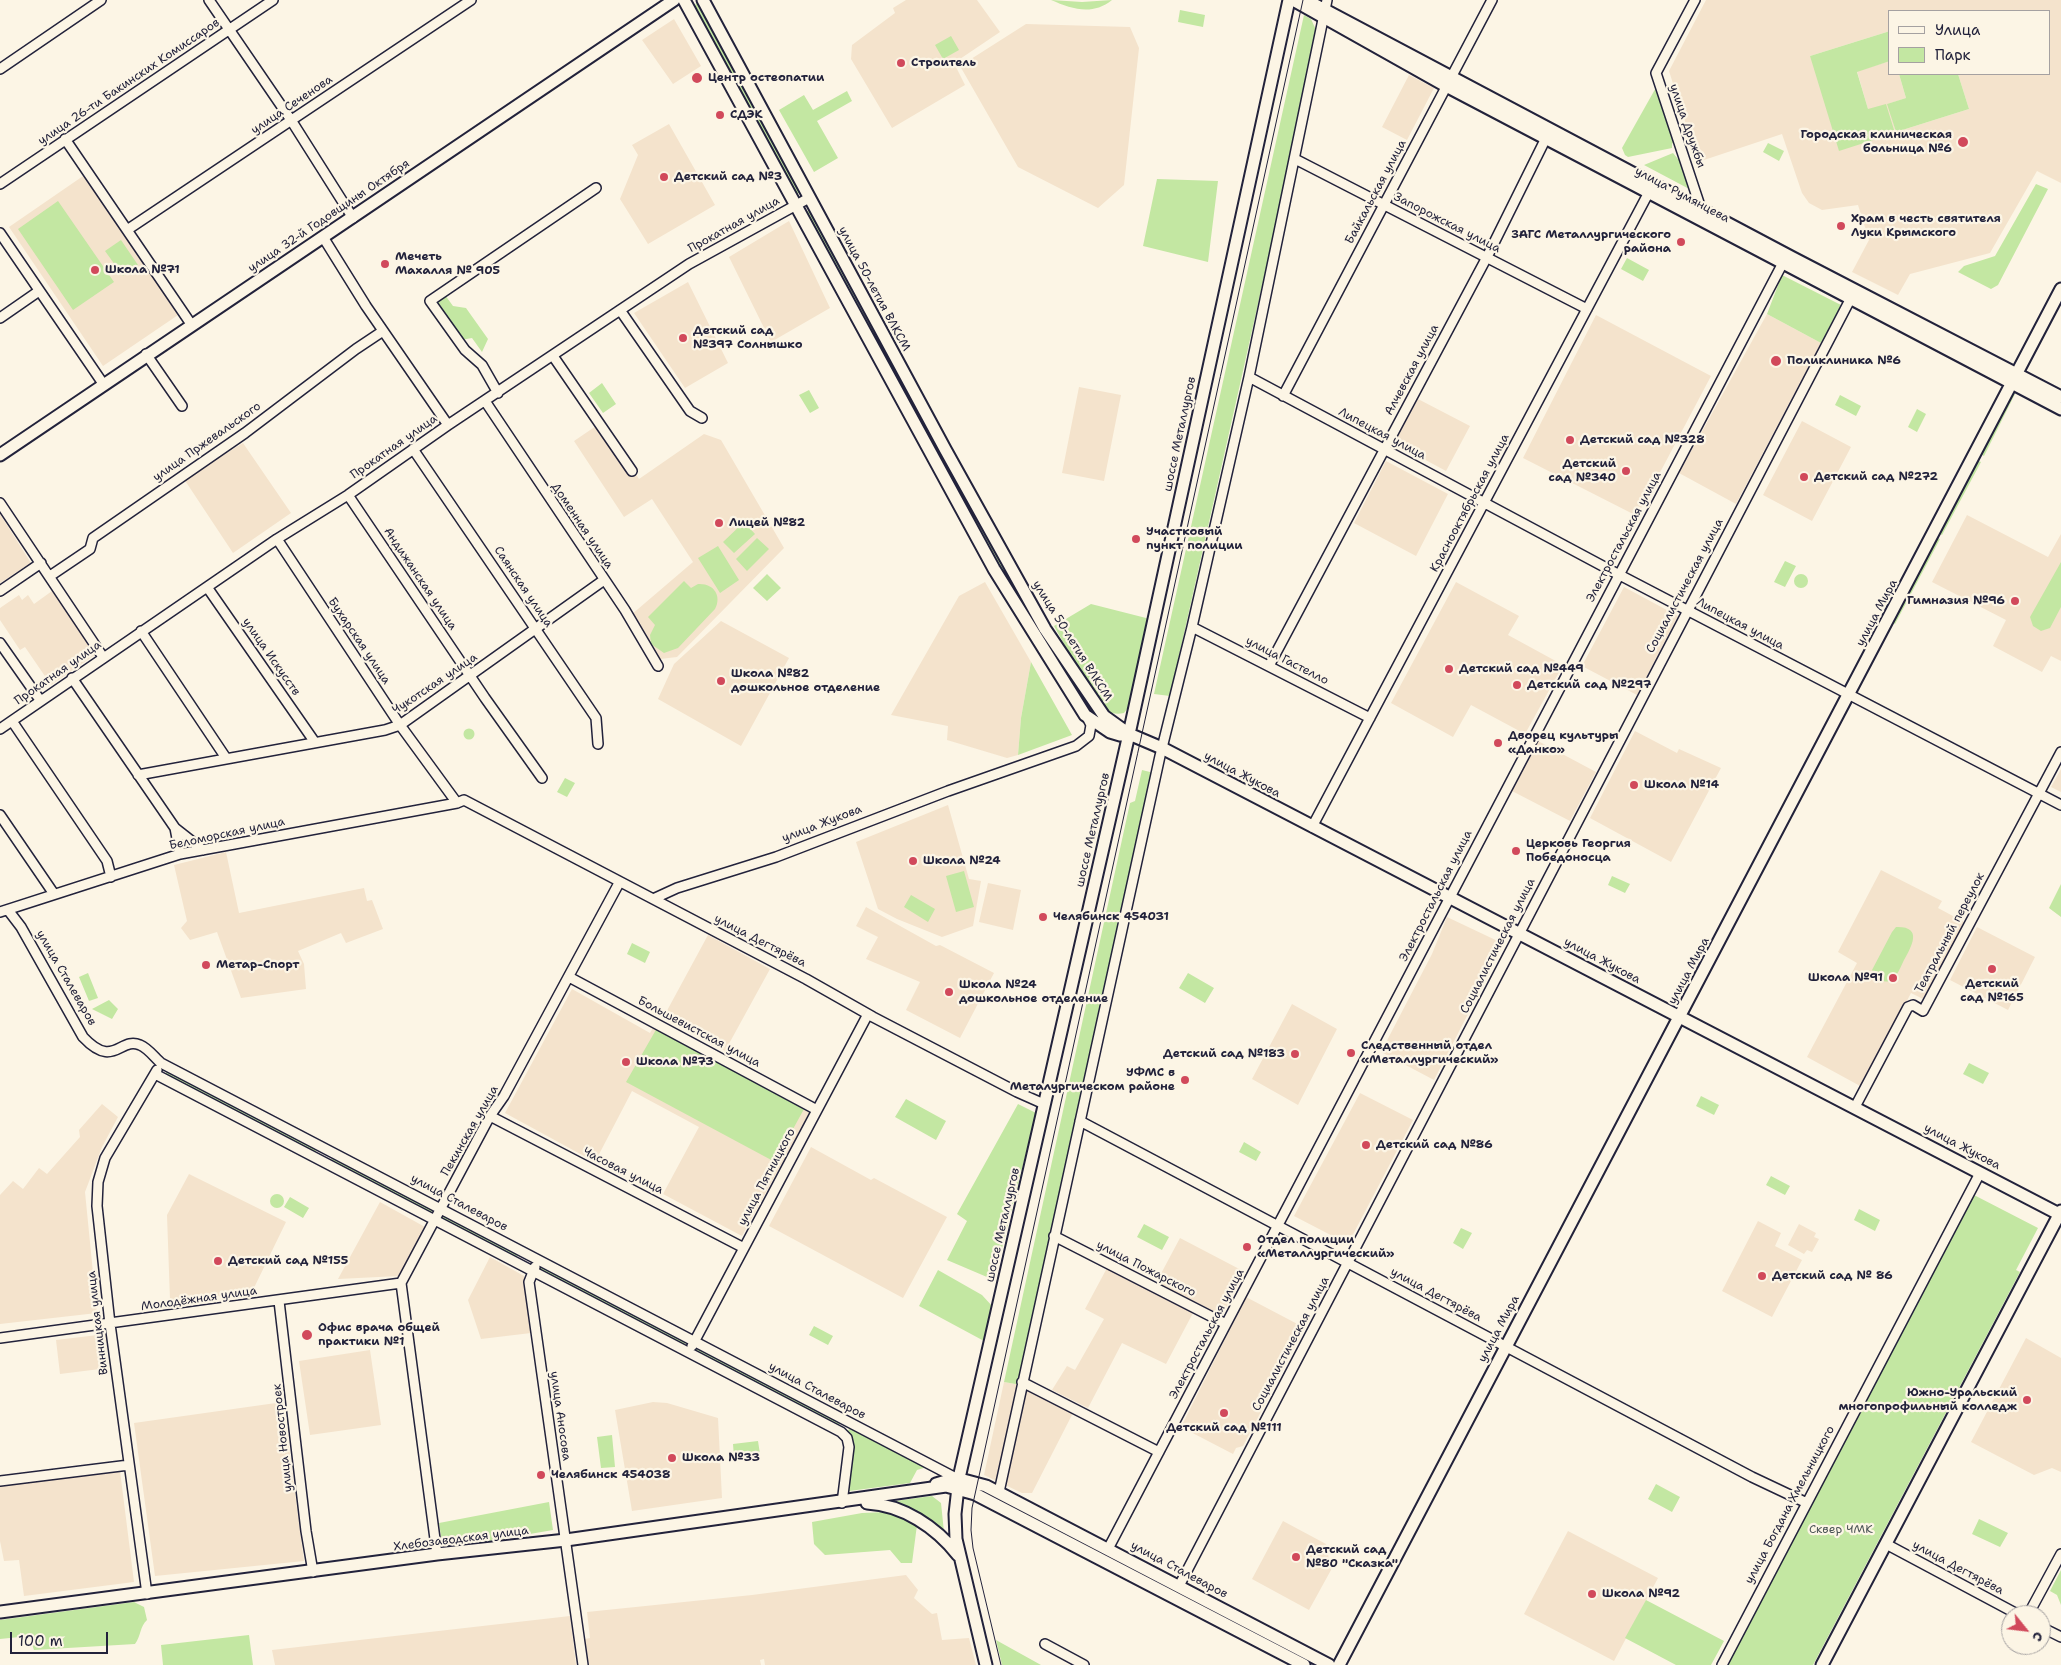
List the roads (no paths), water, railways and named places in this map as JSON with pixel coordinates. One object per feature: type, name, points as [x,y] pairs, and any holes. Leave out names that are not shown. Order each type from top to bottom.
[{"type":"main road","name":"улица 32-й Годовщины Октября","points":[[0,455],[104,385],[146,354],[353,218],[674,0]]},
{"type":"main road","points":[[684,0],[994,569],[1086,714],[1110,732],[1120,735],[1129,734]]},
{"type":"main road","name":"улица 50-летия ВЛКСМ","points":[[703,0],[945,449],[1045,629],[1094,705],[1104,716],[1129,734]]},
{"type":"main road","name":"шоссе Металлургов","points":[[986,1665],[955,1527],[958,1481],[1129,734],[1289,0]]},
{"type":"main road","name":"улица Румянцева","points":[[1293,0],[1325,9]]},
{"type":"main road","name":"улица Румянцева","points":[[1307,0],[1546,138],[1701,209],[1785,259]]},
{"type":"main road","name":"улица Румянцева","points":[[1449,82],[1616,170],[1649,192],[1785,259],[2015,379],[2061,409]]},
{"type":"main road","name":"улица Мира","points":[[1339,1665],[2061,289]]},
{"type":"main road","name":"улица Румянцева","points":[[2015,379],[2061,397]]},
{"type":"main road","name":"улица Жукова","points":[[1129,734],[1162,748],[2060,1213]]},
{"type":"main road","points":[[1822,1665],[2060,1213]]},
{"type":"main road","name":"Хлебозаводская улица","points":[[0,1612],[313,1572],[437,1554],[566,1540],[846,1502],[958,1481]]},
{"type":"main road","name":"улица Сталеваров","points":[[958,1481],[998,1492],[1329,1665]]},
{"type":"main road","name":"улица Сталеваров","points":[[958,1481],[993,1503],[1304,1665]]},
{"type":"main road","points":[[993,1503],[998,1492]]},
{"type":"main road","points":[[846,1502],[882,1504],[906,1513],[941,1536],[961,1559]]},
{"type":"main road","points":[[1102,1560],[1108,1548]]},
{"type":"street","points":[[0,69],[101,0]]},
{"type":"street","points":[[209,0],[291,120],[353,218]]},
{"type":"street","name":"улица 26-ти Бакинских Комиссаров","points":[[0,184],[273,0]]},
{"type":"street","name":"улица Сеченова","points":[[127,230],[471,0]]},
{"type":"street","name":"Байкальская улица","points":[[1283,396],[1492,0]]},
{"type":"street","name":"улица Дружбы","points":[[1695,0],[1656,73],[1701,209]]},
{"type":"street","points":[[998,1492],[1162,748],[1192,627],[1249,377],[1296,159],[1325,9]]},
{"type":"street","name":"Алчевская улица","points":[[1269,666],[1486,257],[1546,138]]},
{"type":"street","points":[[66,139],[191,324]]},
{"type":"street","name":"Запорожская улица","points":[[1296,159],[1587,309]]},
{"type":"street","points":[[498,393],[482,364],[465,350],[430,301],[596,188]]},
{"type":"street","name":"Краснооктябрьская улица","points":[[1312,827],[1649,192]]},
{"type":"street","name":"Прокатная улица","points":[[0,729],[277,539],[348,495],[413,448],[689,264],[809,198]]},
{"type":"street","points":[[0,233],[104,385]]},
{"type":"street","points":[[323,237],[383,331],[448,425]]},
{"type":"street","name":"Электростальская улица","points":[[1108,1548],[1785,259]]},
{"type":"street","points":[[0,318],[39,291]]},
{"type":"street","name":"Социалистическая улица","points":[[1179,1586],[1472,1026],[1518,932],[1852,295]]},
{"type":"street","points":[[620,310],[690,411],[702,418]]},
{"type":"street","name":"улица Пржевальского","points":[[50,576],[90,549],[93,538],[245,433],[356,349],[383,331]]},
{"type":"street","points":[[146,354],[182,406]]},
{"type":"street","points":[[552,356],[632,471]]},
{"type":"street","name":"Липецкая улица","points":[[1249,377],[1618,574],[2061,805]]},
{"type":"street","name":"Доменная улица","points":[[485,401],[604,580],[658,666]]},
{"type":"street","name":"Саянская улица","points":[[413,448],[596,718],[598,744]]},
{"type":"street","name":"Андижанская улица","points":[[348,495],[471,676]]},
{"type":"street","points":[[0,503],[103,657]]},
{"type":"street","name":"Бухарская улица","points":[[277,539],[400,725],[461,802]]},
{"type":"street","points":[[0,591],[41,563]]},
{"type":"street","name":"Чукотская улица","points":[[138,775],[314,741],[385,730],[400,725],[604,580]]},
{"type":"street","name":"улица Искусств","points":[[207,588],[314,741]]},
{"type":"street","name":"улица Гастелло","points":[[1192,627],[1370,718]]},
{"type":"street","points":[[141,631],[226,758]]},
{"type":"street","points":[[0,643],[40,700]]},
{"type":"street","points":[[471,676],[542,778]]},
{"type":"street","points":[[72,678],[175,828],[203,850]]},
{"type":"street","name":"улица Жукова","points":[[653,900],[677,888],[776,857],[1084,741],[1091,730],[1086,714]]},
{"type":"street","points":[[12,721],[107,862],[112,877]]},
{"type":"street","name":"Театральный переулок","points":[[1855,1107],[1908,1007],[1913,1005],[1923,1011],[2061,752]]},
{"type":"street","name":"Беломорская улица","points":[[4,911],[180,854],[461,802]]},
{"type":"street","name":"улица Дегтярёва","points":[[461,802],[653,900],[1009,1088],[1044,1104]]},
{"type":"street","points":[[0,815],[54,894]]},
{"type":"street","points":[[175,828],[180,854]]},
{"type":"street","name":"Пекинская улица","points":[[402,1283],[490,1116],[504,1096],[620,883]]},
{"type":"street","name":"улица Сталеваров","points":[[4,911],[21,927],[83,1037],[94,1048],[105,1052],[138,1044],[162,1063],[958,1481]]},
{"type":"street","name":"Большевистская улица","points":[[569,976],[817,1110]]},
{"type":"street","name":"улица Пятницкого","points":[[689,1352],[868,1014]]},
{"type":"street","name":"Винницкая улица","points":[[147,1594],[110,1324],[97,1206],[98,1182],[105,1158],[162,1063]]},
{"type":"street","name":"улица Сталеваров","points":[[154,1074],[841,1432]]},
{"type":"street","name":"Часовая улица","points":[[490,1116],[744,1248]]},
{"type":"street","name":"улица Дегтярёва","points":[[1080,1121],[1752,1477],[1807,1503]]},
{"type":"street","points":[[321,1161],[327,1150]]},
{"type":"street","name":"улица Богдана Хмельницкого","points":[[1722,1665],[1980,1173]]},
{"type":"street","name":"улица Пожарского","points":[[1054,1236],[1226,1324]]},
{"type":"street","name":"улица Аносова","points":[[538,1260],[529,1282],[583,1665]]},
{"type":"street","points":[[402,1283],[437,1554]]},
{"type":"street","name":"Молодёжная улица","points":[[0,1338],[402,1283]]},
{"type":"street","name":"улица Новостроек","points":[[279,1301],[306,1531],[313,1572]]},
{"type":"street","points":[[1022,1382],[1159,1452]]},
{"type":"street","points":[[846,1502],[849,1446],[847,1438],[841,1432],[850,1424]]},
{"type":"street","points":[[0,1481],[129,1465]]},
{"type":"street","name":"улица Дегтярёва","points":[[1886,1544],[2001,1605]]},
{"type":"street","points":[[2033,1605],[2061,1554]]},
{"type":"street","points":[[1045,1644],[1084,1665]]},
{"type":"tram line","points":[[1001,1665],[973,1548],[971,1530],[972,1508],[1303,0]]},
{"type":"place","name":"Cтроитель","points":[[901,63]]},
{"type":"place","name":"Центр остеопатии","points":[[697,78]]},
{"type":"place","name":"СДЭК","points":[[720,115]]},
{"type":"place","name":"Городская клиническая больница №6","points":[[1963,142]]},
{"type":"place","name":"Детский сад №3","points":[[664,177]]},
{"type":"place","name":"Храм в честь святителя Луки Крымского","points":[[1841,226]]},
{"type":"place","name":"ЗАГС Металлургического района","points":[[1681,242]]},
{"type":"place","name":"Мечеть Махалля № 905","points":[[385,264]]},
{"type":"place","name":"Школа №71","points":[[95,270]]},
{"type":"place","name":"Детский сад №397 Солнышко","points":[[683,338]]},
{"type":"place","name":"Поликлиника №6","points":[[1776,361]]},
{"type":"place","name":"Детский сад №328","points":[[1570,440]]},
{"type":"place","name":"Детский сад №340","points":[[1626,471]]},
{"type":"place","name":"Детский сад №272","points":[[1804,477]]},
{"type":"place","name":"Лицей №82","points":[[719,523]]},
{"type":"place","name":"Участковый пункт полиции","points":[[1136,539]]},
{"type":"place","name":"Гимназия №96","points":[[2015,601]]},
{"type":"place","name":"Детский сад №449","points":[[1449,669]]},
{"type":"place","name":"Школа №82 дошкольное отделение","points":[[721,681]]},
{"type":"place","name":"Детский сад №297","points":[[1517,685]]},
{"type":"place","name":"Дворец культуры «Данко»","points":[[1498,743]]},
{"type":"place","name":"Школа №14","points":[[1634,785]]},
{"type":"place","name":"Церковь Георгия Победоносца","points":[[1516,851]]},
{"type":"place","name":"Школа №24","points":[[913,861]]},
{"type":"place","name":"Челябинск 454031","points":[[1043,917]]},
{"type":"place","name":"Метар-Спорт","points":[[206,965]]},
{"type":"place","name":"Детский сад №165","points":[[1992,969]]},
{"type":"place","name":"Школа №91","points":[[1893,978]]},
{"type":"place","name":"Школа №24 дошкольное отделение","points":[[949,992]]},
{"type":"place","name":"Следственный отдел «Металлургический»","points":[[1351,1053]]},
{"type":"place","name":"Детский сад №183","points":[[1295,1054]]},
{"type":"place","name":"Школа №73","points":[[626,1062]]},
{"type":"place","name":"УФМС в Металургическом районе","points":[[1185,1080]]},
{"type":"place","name":"Детский сад №86","points":[[1366,1145]]},
{"type":"place","name":"Отдел полиции «Металлургический»","points":[[1247,1247]]},
{"type":"place","name":"Детский сад №155","points":[[218,1261]]},
{"type":"place","name":"Детский сад № 86","points":[[1762,1276]]},
{"type":"place","name":"Офис врача общей практики №1","points":[[307,1335]]},
{"type":"place","name":"Южно-Уральский многопрофильный колледж","points":[[2027,1400]]},
{"type":"place","name":"Детский сад №111","points":[[1224,1413]]},
{"type":"place","name":"Школа №33","points":[[672,1458]]},
{"type":"place","name":"Челябинск 454038","points":[[541,1475]]},
{"type":"place","name":"Детский сад №80 \"Сказка\"","points":[[1296,1557]]},
{"type":"place","name":"Школа №92","points":[[1592,1594]]},
{"type":"park label","name":"Сквер ЧМК","points":[[1841,1530]]}]
